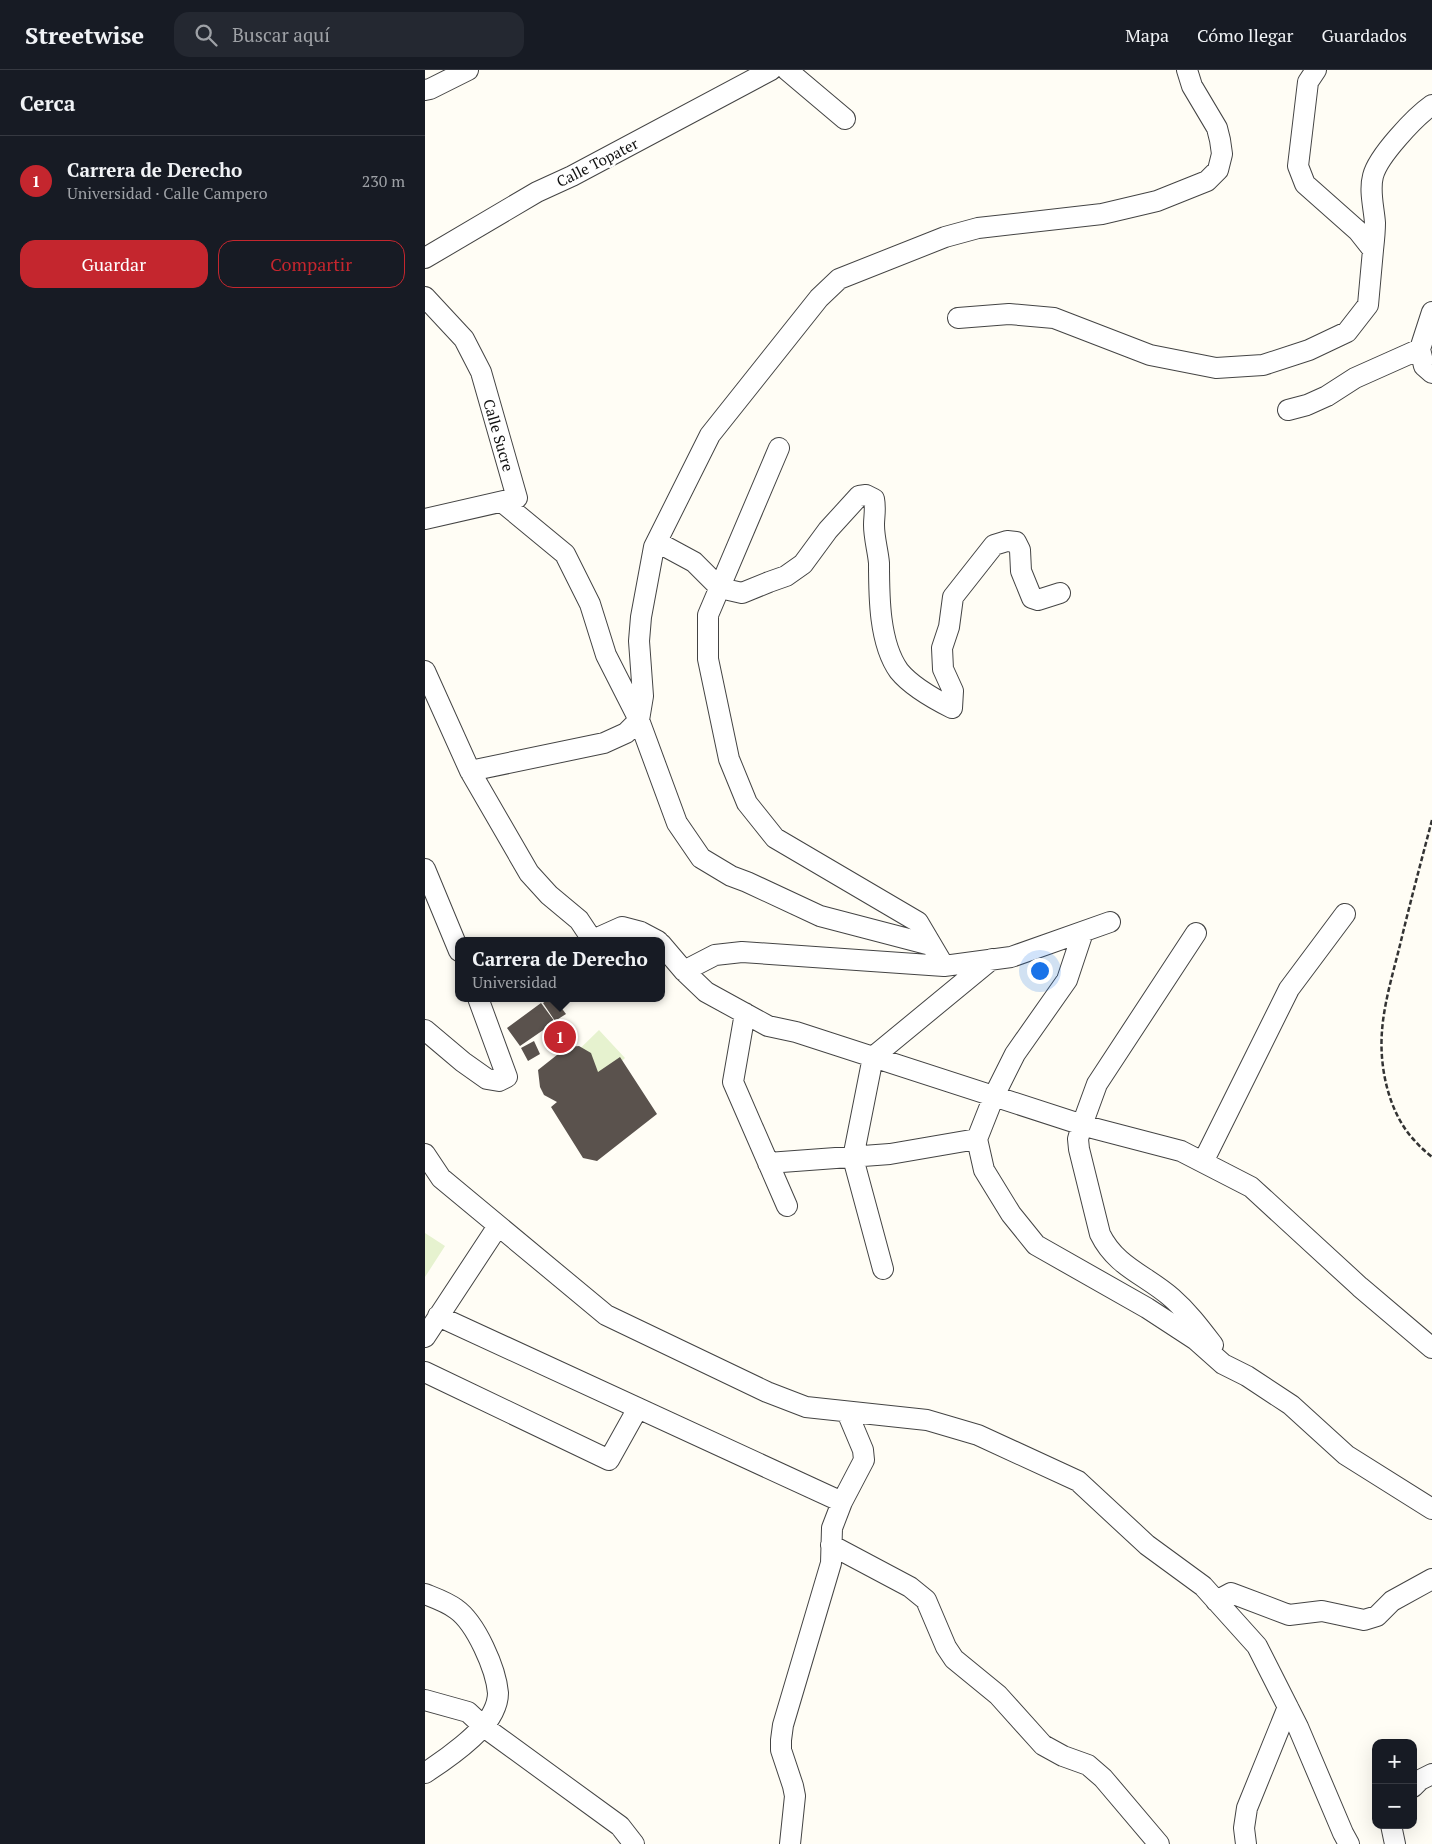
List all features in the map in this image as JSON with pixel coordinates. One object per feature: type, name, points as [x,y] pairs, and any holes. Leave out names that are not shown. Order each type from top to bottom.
[{"type":"street","points":[[425,90],[468,70]]},
{"type":"street","name":"Calle Topater","points":[[425,258],[537,192],[572,176],[771,70]]},
{"type":"street","points":[[787,70],[845,119]]},
{"type":"street","points":[[470,771],[605,743],[627,733],[639,720],[643,696],[639,641],[641,617],[654,547],[710,434],[819,298],[839,279],[945,236],[978,228],[1102,214],[1157,201],[1207,181],[1218,170],[1222,154],[1220,140],[1217,128],[1192,86],[1187,70]]},
{"type":"street","points":[[1316,70],[1308,82],[1298,166],[1305,184],[1358,231],[1373,250]]},
{"type":"street","points":[[958,318],[1009,314],[1054,318],[1150,355],[1216,368],[1263,365],[1309,350],[1347,332],[1368,306],[1375,225],[1371,187],[1373,174],[1398,138],[1415,118],[1432,104]]},
{"type":"street","name":"Calle Sucre","points":[[425,297],[464,339],[481,372],[517,498],[502,502]]},
{"type":"street","points":[[1432,312],[1420,349],[1423,366],[1432,373]]},
{"type":"street","points":[[1288,410],[1307,405],[1327,396],[1355,378],[1420,349]]},
{"type":"street","points":[[779,448],[708,615],[708,659],[729,759],[747,803],[775,838],[918,922],[943,966]]},
{"type":"street","points":[[657,542],[694,562],[720,588],[742,593],[787,576],[803,564],[828,530],[859,496],[866,494],[874,499],[876,509],[874,525],[881,618],[887,645],[899,670],[919,688],[952,708],[953,691],[943,669],[942,648],[949,627],[953,597],[994,545],[1007,541],[1016,542],[1019,550],[1021,571],[1032,598],[1039,600],[1061,594]]},
{"type":"street","points":[[425,519],[502,502],[565,554],[589,604],[605,655],[639,720],[677,823],[701,858],[731,876],[820,916],[931,945]]},
{"type":"street","points":[[425,671],[470,771],[529,873],[549,895],[579,920],[591,937]]},
{"type":"street","points":[[425,869],[455,941]]},
{"type":"street","points":[[1203,1162],[1289,989],[1345,914]]},
{"type":"street","points":[[684,971],[715,955],[742,952],[943,966],[1011,957],[1110,922]]},
{"type":"street","points":[[600,937],[622,927],[641,932],[650,937]]},
{"type":"street","points":[[1083,932],[1067,980],[1015,1054],[994,1096],[977,1139],[984,1170],[1011,1214],[1036,1245],[1147,1308],[1195,1340],[1223,1364],[1247,1376],[1291,1405],[1346,1455],[1432,1509]]},
{"type":"street","points":[[1196,932],[1097,1084],[1078,1139],[1079,1150],[1100,1234],[1106,1246],[1116,1258],[1171,1296],[1189,1314],[1229,1367]]},
{"type":"street","points":[[665,949],[684,971],[706,992],[767,1026],[796,1032],[1082,1125],[1181,1151],[1203,1162],[1251,1187],[1360,1287],[1432,1348]]},
{"type":"street","points":[[883,1269],[853,1158],[873,1057],[992,959]]},
{"type":"street","points":[[425,1030],[463,1062],[487,1079],[499,1081],[507,1077],[485,1002]]},
{"type":"street","points":[[745,1013],[733,1082],[787,1206]]},
{"type":"street","points":[[768,1163],[890,1154],[977,1139]]},
{"type":"street","points":[[425,1154],[441,1178],[606,1315],[767,1392],[805,1407],[927,1420],[978,1435],[1079,1481],[1147,1545],[1203,1586],[1257,1646],[1288,1707],[1349,1844]]},
{"type":"street","points":[[425,1337],[499,1226]]},
{"type":"street","points":[[439,1316],[842,1502]]},
{"type":"street","points":[[425,1372],[609,1460],[638,1408]]},
{"type":"street","points":[[790,1844],[795,1796],[781,1750],[781,1740],[786,1716],[831,1564],[832,1528],[842,1502],[864,1460],[863,1450],[847,1412]]},
{"type":"street","points":[[831,1545],[919,1593],[925,1600],[946,1647],[955,1660],[999,1695],[1043,1745],[1063,1756],[1088,1765],[1103,1778],[1159,1844]]},
{"type":"street","points":[[1216,1601],[1231,1593],[1289,1615],[1322,1611],[1364,1620],[1377,1616],[1392,1601],[1432,1578]]},
{"type":"street","points":[[425,1594],[457,1609],[473,1626],[481,1639],[495,1678],[498,1694],[493,1713],[484,1727],[425,1773]]},
{"type":"street","points":[[425,1700],[468,1712],[484,1727],[620,1826],[633,1844]]},
{"type":"street","points":[[1245,1844],[1244,1828],[1247,1808],[1288,1707]]},
{"type":"street","points":[[1416,1784],[1432,1774]]},
{"type":"street","points":[[1392,1829],[1395,1844]]},
{"type":"path","points":[[1432,820],[1409,910],[1382,1031],[1385,1078],[1391,1101],[1402,1124],[1415,1141],[1432,1157]]},
{"type":"green space","points":[[599,1030],[625,1058],[581,1101],[555,1073]]},
{"type":"green space","points":[[425,1233],[445,1246],[425,1277]]},
{"type":"building","points":[[557,1002],[566,1014],[555,1021],[543,1003]]},
{"type":"building","points":[[541,1003],[555,1022],[520,1046],[507,1028]]},
{"type":"building","points":[[558,1026],[565,1037],[553,1044],[547,1033]]},
{"type":"building","points":[[534,1041],[540,1054],[528,1061],[521,1048]]},
{"type":"building","points":[[579,1046],[591,1053],[598,1072],[620,1057],[657,1114],[597,1161],[583,1158],[551,1107],[557,1102],[544,1095],[540,1087],[538,1070],[567,1047]]},
{"type":"place","name":"Carrera de Derecho","points":[[560,1037]]}]
